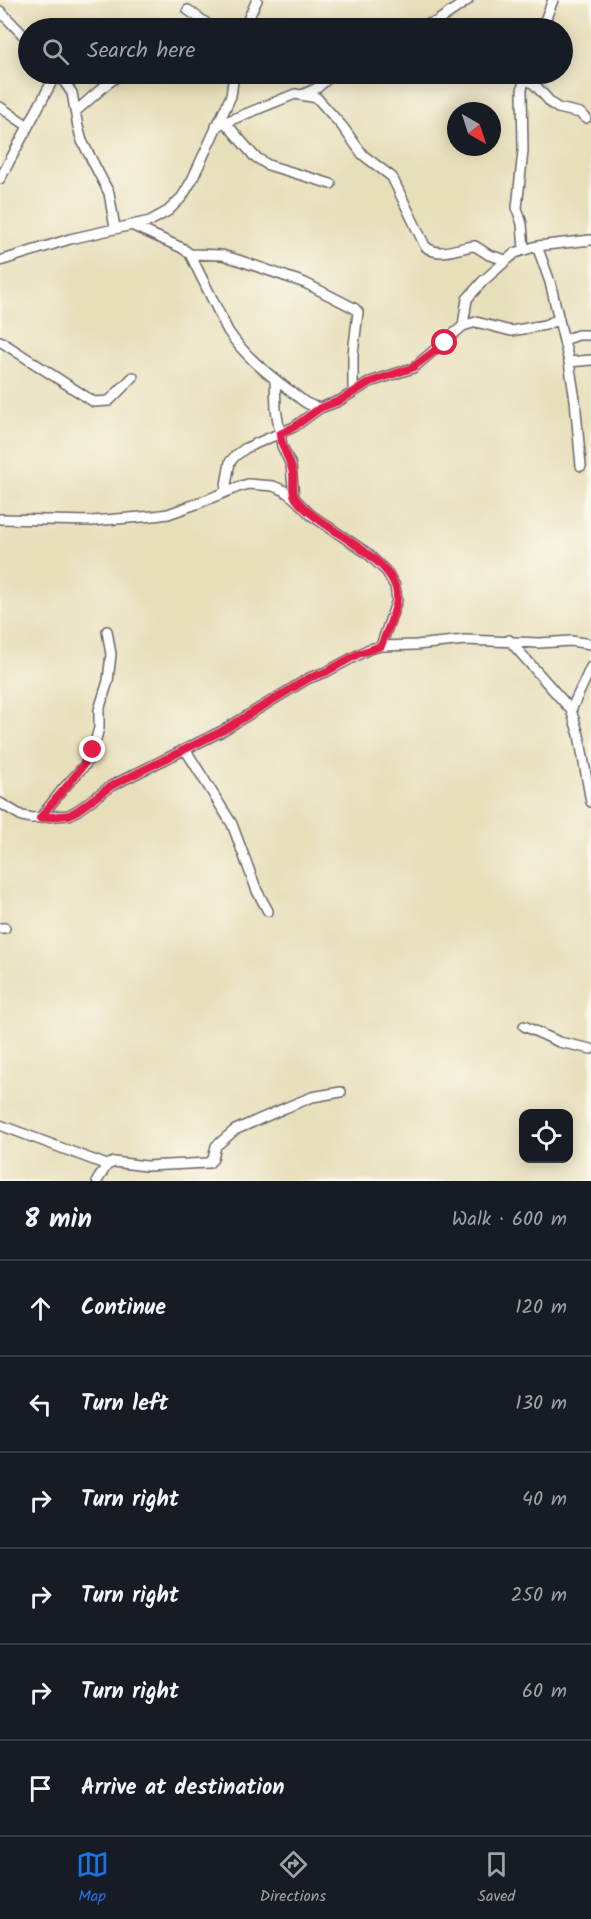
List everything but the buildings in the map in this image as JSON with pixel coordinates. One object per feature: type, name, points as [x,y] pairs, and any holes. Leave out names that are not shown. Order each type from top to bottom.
[{"type":"street","points":[[249,18],[257,0]]},
{"type":"street","points":[[442,18],[468,0]]},
{"type":"street","points":[[546,18],[553,0]]},
{"type":"street","points":[[188,10],[199,18]]},
{"type":"street","points":[[0,11],[18,30]]},
{"type":"street","points":[[0,179],[51,84]]},
{"type":"street","points":[[65,84],[72,93],[82,141],[109,193],[115,228]]},
{"type":"street","points":[[75,112],[106,84]]},
{"type":"street","points":[[0,261],[70,239],[150,221],[168,211],[182,197],[231,96],[233,84]]},
{"type":"street","points":[[304,94],[322,84]]},
{"type":"street","points":[[524,84],[521,114],[523,151],[517,208],[522,224],[524,249]]},
{"type":"street","points":[[534,84],[558,108],[580,113],[586,118]]},
{"type":"street","points":[[216,126],[286,96],[304,94],[317,98],[363,154],[392,177],[425,246],[431,251],[442,253],[475,246],[489,255],[506,260]]},
{"type":"street","points":[[0,107],[28,126]]},
{"type":"street","points":[[225,122],[254,156],[268,165],[331,184]]},
{"type":"street","points":[[131,225],[182,248],[190,254],[228,331],[252,360],[303,403],[320,408]]},
{"type":"street","points":[[463,326],[467,298],[483,280],[515,253],[537,246],[591,240]]},
{"type":"street","points":[[537,246],[550,282],[569,362],[581,466]]},
{"type":"street","points":[[190,254],[222,255],[238,260],[305,283],[354,308],[358,316],[353,354],[353,392]]},
{"type":"street","points":[[225,491],[230,462],[246,448],[294,427],[320,408],[370,382],[412,368],[463,326],[476,322],[511,331],[545,325],[559,319]]},
{"type":"street","points":[[564,340],[578,335],[591,335]]},
{"type":"street","points":[[0,341],[94,402],[109,401],[133,377]]},
{"type":"street","points":[[569,362],[591,360]]},
{"type":"street","points":[[275,381],[280,434],[283,452],[291,465],[294,498]]},
{"type":"street","points":[[0,519],[92,521],[154,516],[199,503],[225,491],[249,484],[283,490],[311,515],[373,558],[387,572],[395,586],[398,600],[381,646]]},
{"type":"street","points":[[40,818],[85,765],[93,750],[99,728],[99,710],[108,681],[111,654],[106,631]]},
{"type":"street","points":[[0,803],[22,816],[40,818],[69,815],[111,786],[222,731],[309,678],[326,672],[358,654],[381,646],[465,640],[539,643],[571,641],[591,644]]},
{"type":"street","points":[[508,640],[571,710],[579,735],[591,802]]},
{"type":"street","points":[[571,710],[591,667]]},
{"type":"street","points":[[185,749],[232,824],[256,891],[268,910]]},
{"type":"street","points":[[524,1026],[559,1042],[591,1048]]},
{"type":"street","points":[[97,1181],[107,1165],[114,1162],[146,1166],[209,1163],[213,1159],[216,1146],[235,1130],[312,1097],[340,1092]]},
{"type":"street","points":[[0,1125],[107,1165]]},
{"type":"route","points":[[93,750],[85,765],[40,818],[69,815],[111,786],[222,731],[309,678],[326,672],[369,649],[381,646],[398,600],[395,586],[379,563],[311,515],[294,498],[293,474],[291,465],[283,452],[280,434],[320,408],[339,401],[370,382],[412,368],[445,343]]}]
